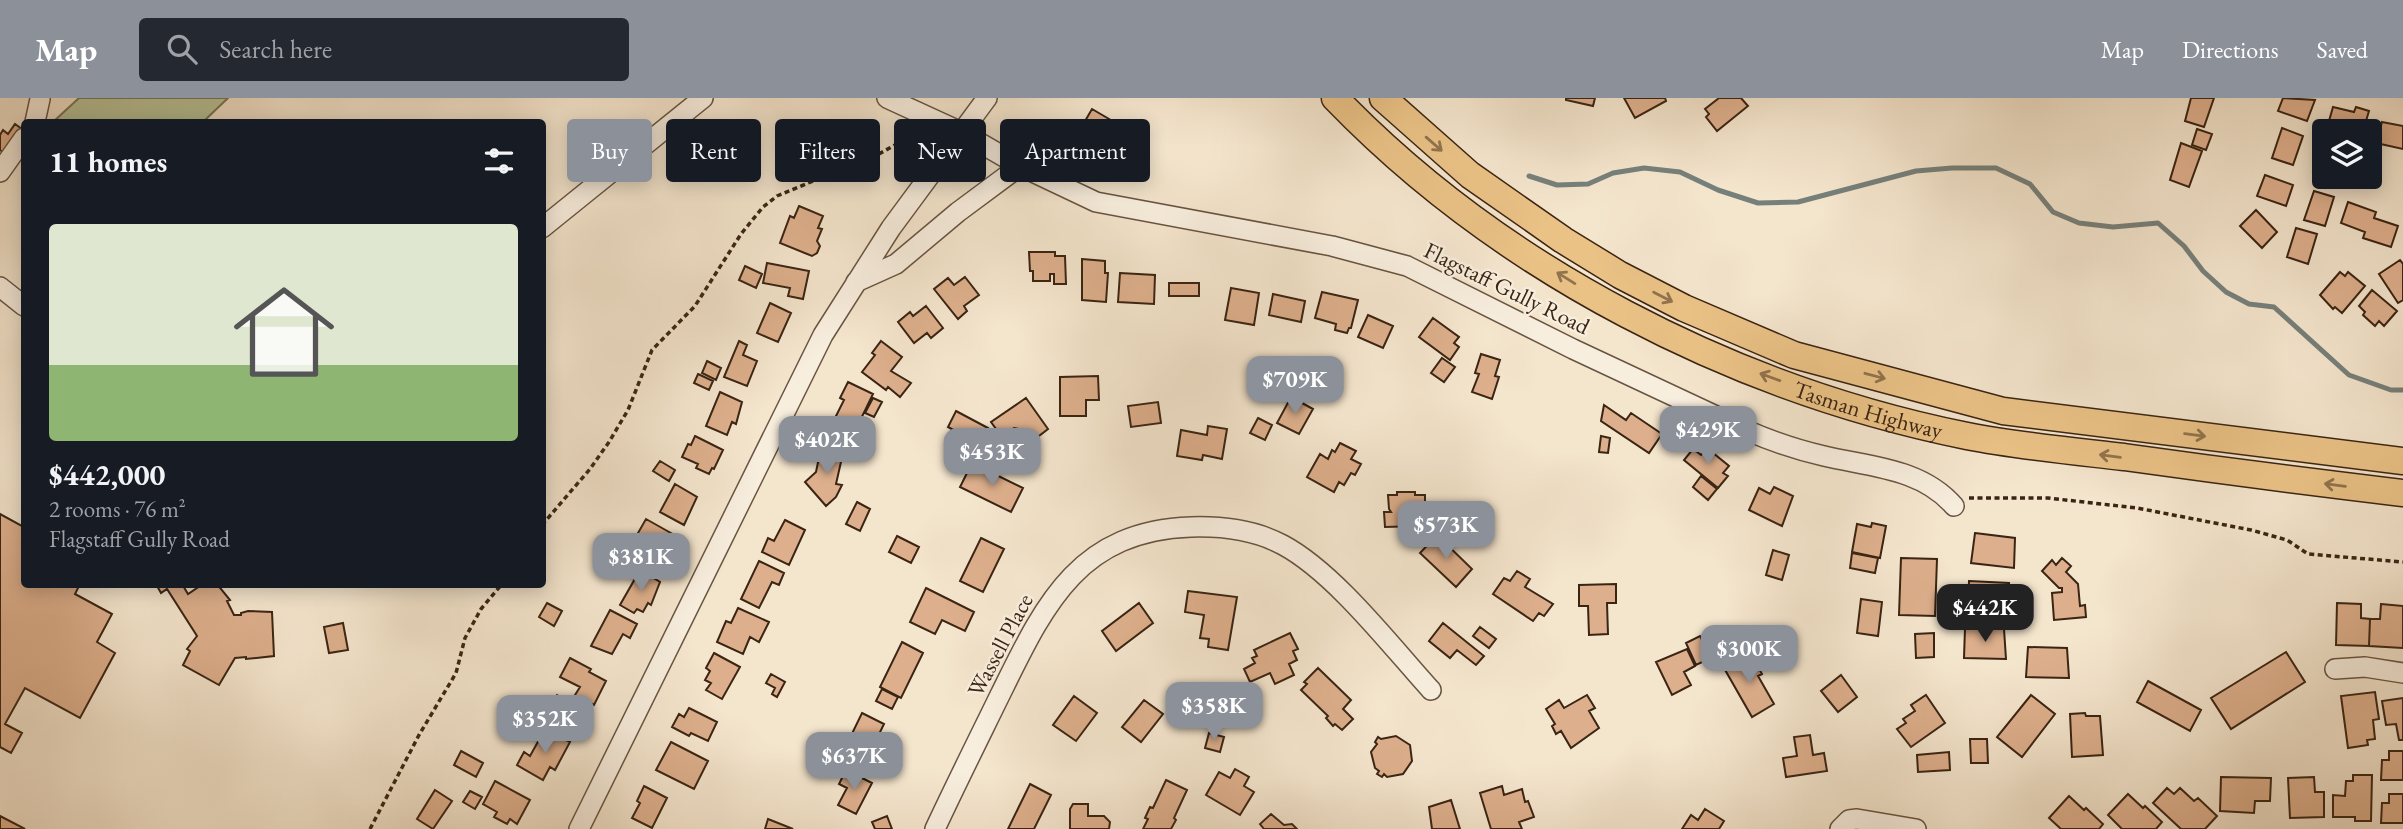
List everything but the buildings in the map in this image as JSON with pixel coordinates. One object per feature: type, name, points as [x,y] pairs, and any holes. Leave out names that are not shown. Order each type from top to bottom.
[{"type":"highway","name":"Tasman Highway","points":[[1335,98],[1415,172],[1484,227],[1608,305],[1736,365],[1852,407],[1968,436],[2403,493]]},
{"type":"highway","name":"Tasman Highway","points":[[1383,98],[1470,176],[1563,240],[1620,275],[1684,308],[1794,355],[2003,411],[2403,461]]},
{"type":"street","points":[[546,225],[703,98]]},
{"type":"street","name":"Flagstaff Gully Road","points":[[887,98],[933,119]]},
{"type":"street","points":[[971,119],[987,98]]},
{"type":"street","points":[[36,119],[40,99]]},
{"type":"street","points":[[0,172],[21,142]]},
{"type":"street","points":[[855,282],[896,264],[1000,181]]},
{"type":"street","points":[[581,828],[823,335],[855,282],[926,182]]},
{"type":"street","name":"Flagstaff Gully Road","points":[[1053,182],[1084,197],[1116,207],[1332,246],[1407,266],[1573,349],[1746,430],[1774,442],[1823,456],[1903,472],[1929,484],[1954,506]]},
{"type":"street","points":[[0,286],[21,304]]},
{"type":"street","name":"Wassell Place","points":[[935,829],[1027,640],[1059,589],[1094,557],[1145,534],[1174,528],[1235,529],[1285,546],[1339,590],[1432,690]]},
{"type":"street","points":[[2335,669],[2365,667],[2403,673]]},
{"type":"street","points":[[1840,829],[1849,820],[1857,819],[1916,829]]},
{"type":"path","points":[[546,520],[590,469],[609,442],[628,410],[652,349],[695,306],[741,234],[763,206],[777,196],[863,163],[894,146]]},
{"type":"path","points":[[1954,506],[1961,498],[2048,498],[2137,508],[2251,530],[2287,540],[2308,554],[2403,562]]},
{"type":"path","points":[[369,829],[419,735],[456,673],[465,638],[481,609],[499,588]]},
{"type":"green space","points":[[79,98],[228,98],[206,119],[56,119]]},
{"type":"waterway","points":[[1529,176],[1557,185],[1588,184],[1613,173],[1644,168],[1680,172],[1718,190],[1758,203],[1798,202],[1916,171],[1996,168],[2030,184],[2053,212],[2079,223],[2113,227],[2158,223],[2184,246],[2203,271],[2226,292],[2249,304],[2274,307],[2349,375],[2391,390],[2403,390]]}]
